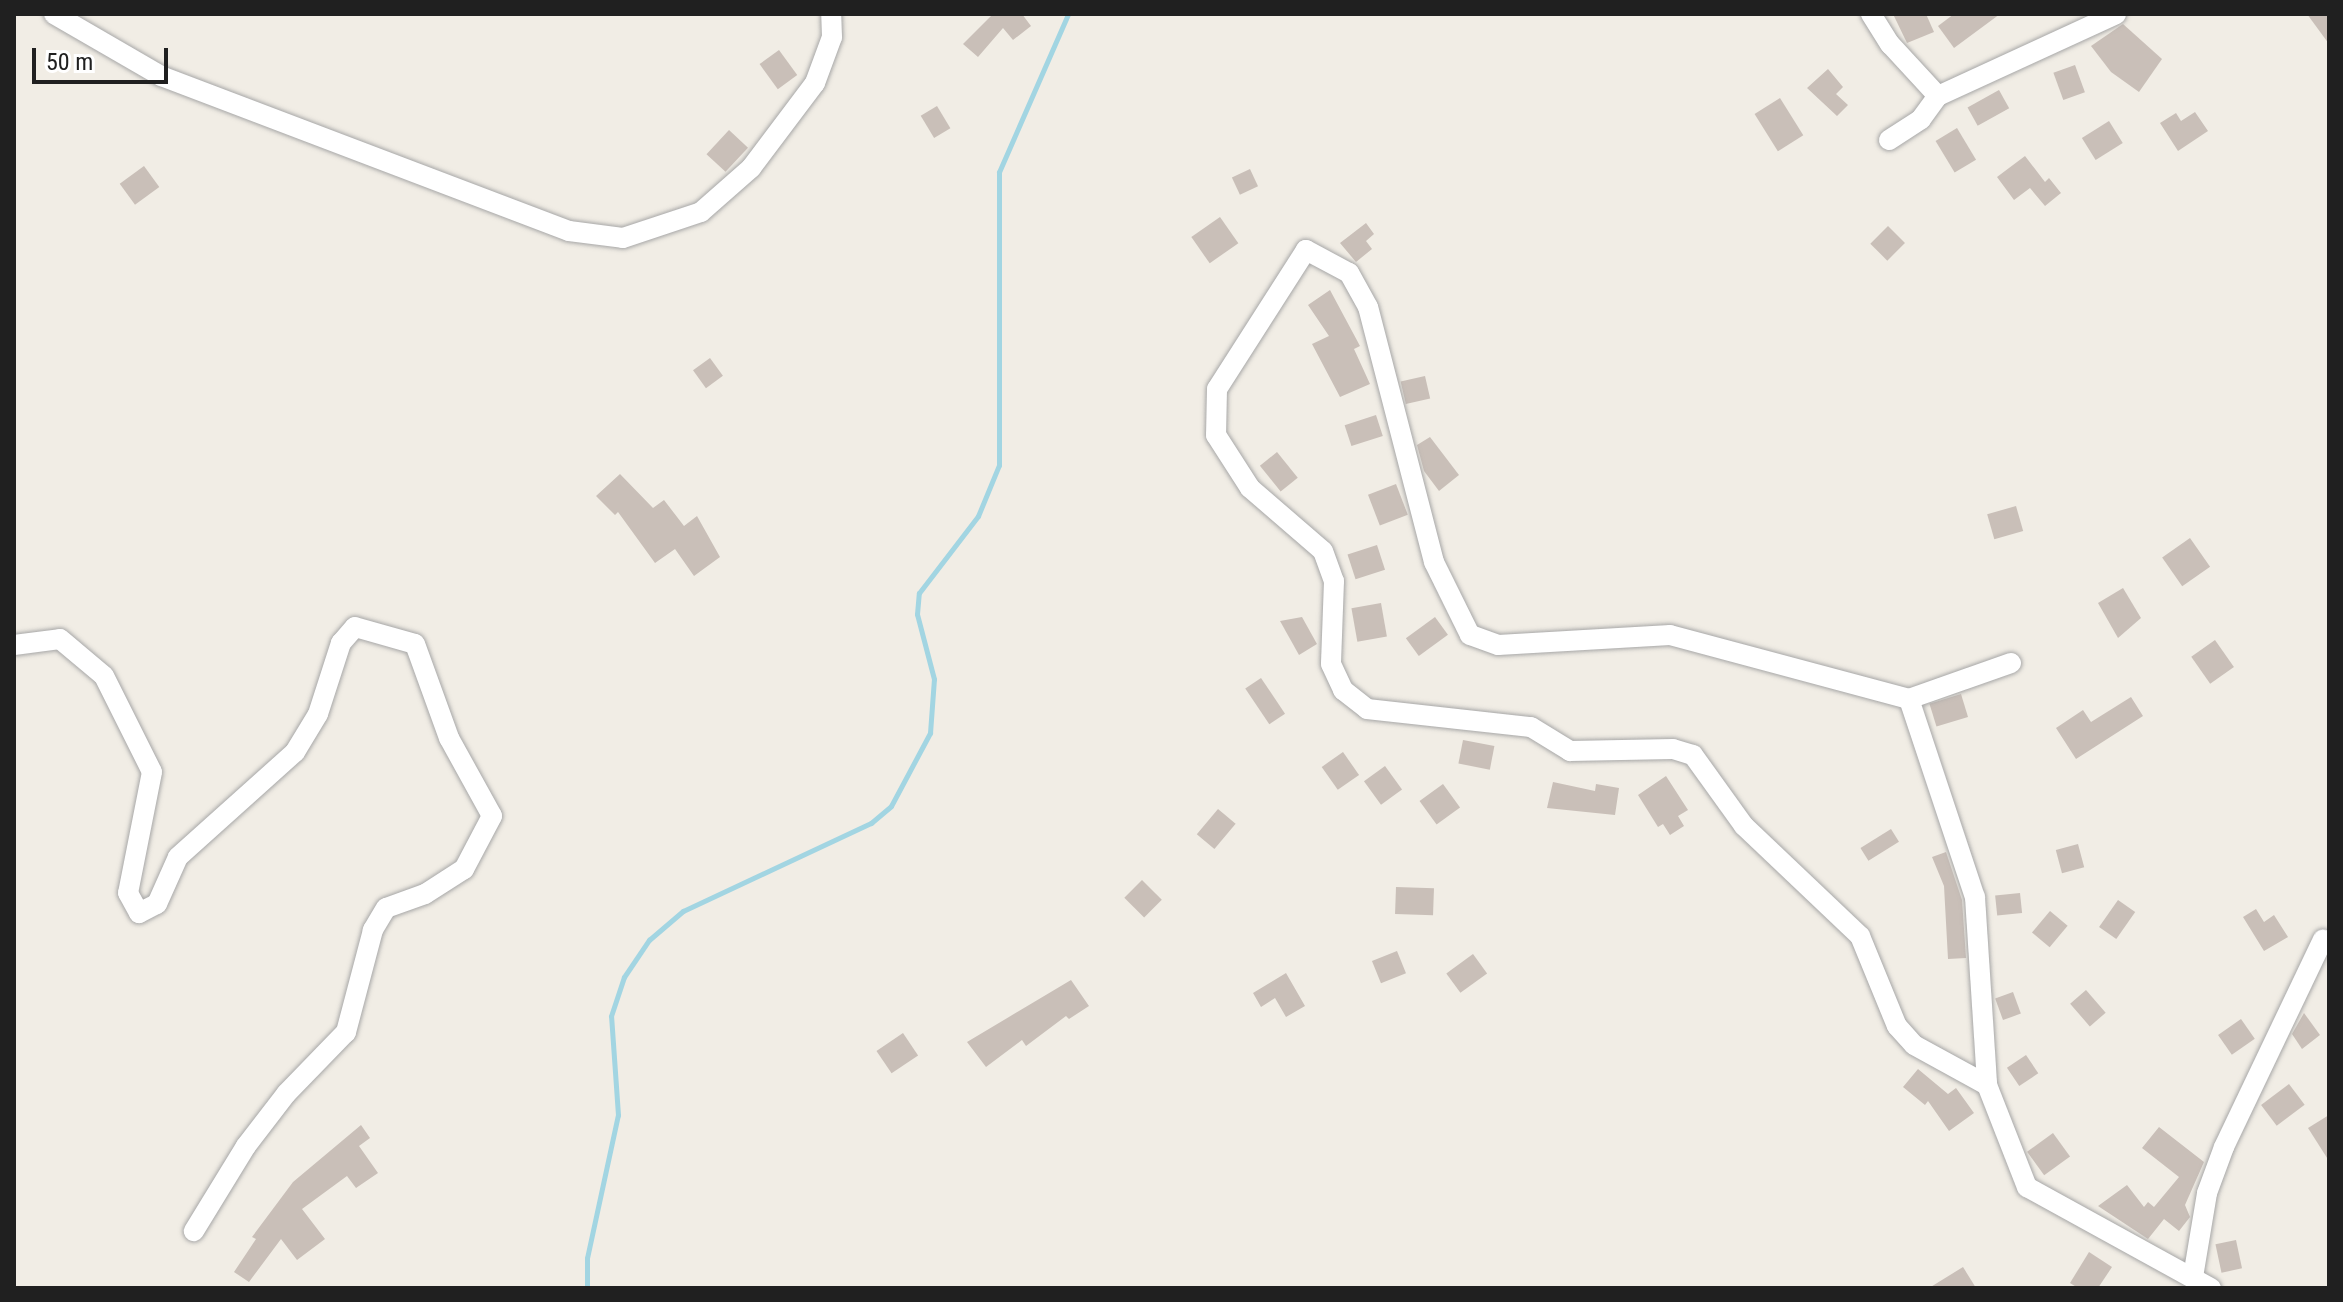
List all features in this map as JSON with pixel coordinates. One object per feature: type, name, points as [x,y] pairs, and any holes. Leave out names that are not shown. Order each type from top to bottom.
[{"type":"street","points":[[54,14],[161,76],[569,231],[623,238],[701,212],[751,168],[815,83],[832,37],[831,14]]},
{"type":"street","points":[[1871,14],[1890,44],[1938,96]]},
{"type":"street","points":[[1889,140],[1921,119],[1938,96],[2116,14]]},
{"type":"street","points":[[1987,1085],[1906,1035],[1860,936],[1744,826],[1693,755],[1673,749],[1570,751],[1531,727],[1367,709],[1343,690],[1331,664],[1334,581],[1323,551],[1250,488],[1216,435],[1217,389],[1306,250],[1336,263],[1349,273],[1368,307],[1434,562],[1470,635],[1498,645],[1670,635],[1909,699],[2011,663]]},
{"type":"street","points":[[14,645],[60,639],[104,676],[152,772],[128,893],[139,913],[157,904],[178,857],[295,752],[318,714],[341,643],[355,627],[415,644],[449,738],[492,816],[464,869],[425,894],[386,908],[373,930],[346,1032],[286,1094],[246,1146],[194,1231]]},
{"type":"street","points":[[1909,699],[1975,897],[1987,1085],[2027,1187],[2211,1288]]},
{"type":"street","points":[[2193,1277],[2207,1193],[2224,1147],[2323,939]]},
{"type":"building","points":[[993,14],[1022,14],[1031,26],[1013,40],[1003,28],[978,57],[963,44]]},
{"type":"building","points":[[1893,14],[1926,14],[1934,32],[1907,43]]},
{"type":"building","points":[[1954,14],[2000,14],[1954,48],[1938,26]]},
{"type":"building","points":[[2307,14],[2329,14],[2329,44]]},
{"type":"building","points":[[2123,24],[2162,59],[2139,92],[2111,72],[2091,46]]},
{"type":"building","points":[[779,50],[797,75],[778,89],[760,64]]},
{"type":"building","points":[[2075,65],[2085,92],[2063,100],[2053,73]]},
{"type":"building","points":[[1828,69],[1843,87],[1836,94],[1848,105],[1837,116],[1807,88]]},
{"type":"building","points":[[1999,90],[2009,108],[1978,126],[1968,107]]},
{"type":"building","points":[[1780,98],[1803,135],[1778,151],[1755,114]]},
{"type":"building","points":[[937,106],[950,128],[934,138],[921,116]]},
{"type":"building","points":[[2195,112],[2208,131],[2178,151],[2160,123],[2176,113],[2181,121]]},
{"type":"building","points":[[2109,121],[2123,143],[2096,160],[2082,138]]},
{"type":"building","points":[[1957,128],[1976,160],[1955,173],[1936,141]]},
{"type":"building","points":[[729,130],[748,148],[726,172],[706,154]]},
{"type":"building","points":[[2025,156],[2045,182],[2049,178],[2061,193],[2045,206],[2030,188],[2014,200],[1997,177]]},
{"type":"building","points":[[144,166],[159,187],[135,205],[120,184]]},
{"type":"building","points":[[1250,169],[1258,186],[1240,195],[1232,177]]},
{"type":"building","points":[[1220,217],[1238,243],[1210,263],[1191,237]]},
{"type":"building","points":[[1366,223],[1374,234],[1366,241],[1372,249],[1356,262],[1340,243]]},
{"type":"building","points":[[1888,226],[1905,243],[1887,261],[1870,244]]},
{"type":"building","points":[[1330,290],[1360,346],[1354,349],[1370,384],[1340,397],[1312,344],[1329,336],[1308,305]]},
{"type":"building","points":[[710,358],[723,376],[706,388],[693,370]]},
{"type":"building","points":[[1425,376],[1430,398],[1406,404],[1401,382]]},
{"type":"building","points":[[1376,415],[1383,436],[1351,446],[1345,425]]},
{"type":"building","points":[[1430,437],[1459,475],[1439,491],[1424,471],[1417,445]]},
{"type":"building","points":[[1277,452],[1298,478],[1281,491],[1260,466]]},
{"type":"building","points":[[620,474],[653,508],[664,500],[684,526],[697,516],[720,557],[694,576],[675,549],[655,563],[618,512],[615,515],[596,496]]},
{"type":"building","points":[[1396,484],[1408,515],[1380,526],[1368,495]]},
{"type":"building","points":[[2016,506],[2023,531],[1994,539],[1987,514]]},
{"type":"building","points":[[2190,538],[2210,567],[2182,586],[2162,558]]},
{"type":"building","points":[[1377,545],[1385,570],[1356,579],[1348,555]]},
{"type":"building","points":[[2123,588],[2141,618],[2118,638],[2098,603]]},
{"type":"building","points":[[1381,603],[1387,636],[1357,642],[1351,608]]},
{"type":"building","points":[[1302,617],[1317,644],[1299,655],[1280,621]]},
{"type":"building","points":[[1435,617],[1448,635],[1419,656],[1406,638]]},
{"type":"building","points":[[2215,640],[2234,667],[2210,684],[2191,657]]},
{"type":"building","points":[[1261,678],[1285,714],[1269,724],[1245,689]]},
{"type":"building","points":[[1961,694],[1968,717],[1936,727],[1929,704]]},
{"type":"building","points":[[2131,697],[2143,716],[2076,759],[2056,728],[2083,710],[2091,722]]},
{"type":"building","points":[[1463,740],[1494,746],[1490,770],[1458,764]]},
{"type":"building","points":[[1343,752],[1359,775],[1338,790],[1322,767]]},
{"type":"building","points":[[1385,766],[1402,789],[1381,805],[1364,781]]},
{"type":"building","points":[[1666,776],[1688,810],[1678,816],[1684,826],[1670,835],[1663,824],[1658,827],[1638,795]]},
{"type":"building","points":[[1553,782],[1595,791],[1596,784],[1619,788],[1615,815],[1547,808]]},
{"type":"building","points":[[1443,784],[1460,807],[1437,825],[1420,801]]},
{"type":"building","points":[[1218,809],[1236,824],[1214,849],[1197,834]]},
{"type":"building","points":[[1891,829],[1899,842],[1868,861],[1860,848]]},
{"type":"building","points":[[2078,844],[2084,867],[2062,873],[2056,850]]},
{"type":"building","points":[[1946,852],[1962,900],[1966,958],[1948,959],[1944,886],[1932,857]]},
{"type":"building","points":[[1142,880],[1162,900],[1144,917],[1124,898]]},
{"type":"building","points":[[1396,887],[1434,888],[1433,915],[1395,914]]},
{"type":"building","points":[[2020,893],[2022,913],[1997,916],[1995,896]]},
{"type":"building","points":[[2118,900],[2135,912],[2116,939],[2099,927]]},
{"type":"building","points":[[2256,909],[2264,922],[2274,915],[2288,937],[2264,951],[2243,917]]},
{"type":"building","points":[[2050,911],[2068,926],[2050,947],[2032,932]]},
{"type":"building","points":[[1397,951],[1406,973],[1381,983],[1372,961]]},
{"type":"building","points":[[1473,954],[1487,973],[1460,993],[1446,973]]},
{"type":"building","points":[[1286,973],[1305,1006],[1286,1017],[1275,998],[1261,1007],[1253,993]]},
{"type":"building","points":[[1071,980],[1089,1006],[1069,1019],[1066,1016],[1026,1046],[1022,1040],[986,1067],[967,1042]]},
{"type":"building","points":[[2086,990],[2106,1013],[2090,1026],[2070,1004]]},
{"type":"building","points":[[2013,992],[2021,1014],[2003,1020],[1995,998]]},
{"type":"building","points":[[2304,1013],[2320,1035],[2302,1049],[2292,1034]]},
{"type":"building","points":[[2241,1019],[2255,1039],[2232,1055],[2218,1035]]},
{"type":"building","points":[[903,1033],[918,1055],[892,1073],[876,1051]]},
{"type":"building","points":[[2026,1055],[2038,1073],[2019,1086],[2007,1068]]},
{"type":"building","points":[[1918,1069],[1948,1094],[1956,1088],[1974,1113],[1949,1131],[1928,1101],[1925,1105],[1903,1087]]},
{"type":"building","points":[[2289,1084],[2305,1105],[2277,1126],[2261,1105]]},
{"type":"building","points":[[2329,1115],[2329,1161],[2308,1128]]},
{"type":"building","points":[[361,1125],[370,1138],[359,1146],[378,1173],[356,1188],[347,1176],[302,1209],[325,1239],[297,1260],[281,1239],[249,1282],[234,1272],[256,1239],[252,1237],[293,1182]]},
{"type":"building","points":[[2159,1127],[2204,1162],[2185,1205],[2190,1217],[2179,1231],[2164,1219],[2148,1239],[2098,1206],[2127,1185],[2144,1207],[2148,1202],[2154,1207],[2179,1177],[2142,1148]]},
{"type":"building","points":[[2053,1133],[2070,1156],[2044,1175],[2027,1152]]},
{"type":"building","points":[[2236,1240],[2242,1268],[2221,1273],[2215,1244]]},
{"type":"building","points":[[2089,1252],[2112,1267],[2098,1288],[2078,1288],[2070,1283]]},
{"type":"building","points":[[1963,1267],[1976,1288],[1929,1288]]},
{"type":"waterway","points":[[587,1288],[587,1258],[618,1115],[611,1016],[624,977],[649,940],[683,911],[871,823],[891,806],[930,733],[934,679],[917,614],[919,593],[978,516],[999,465],[999,172],[1068,14]]}]
